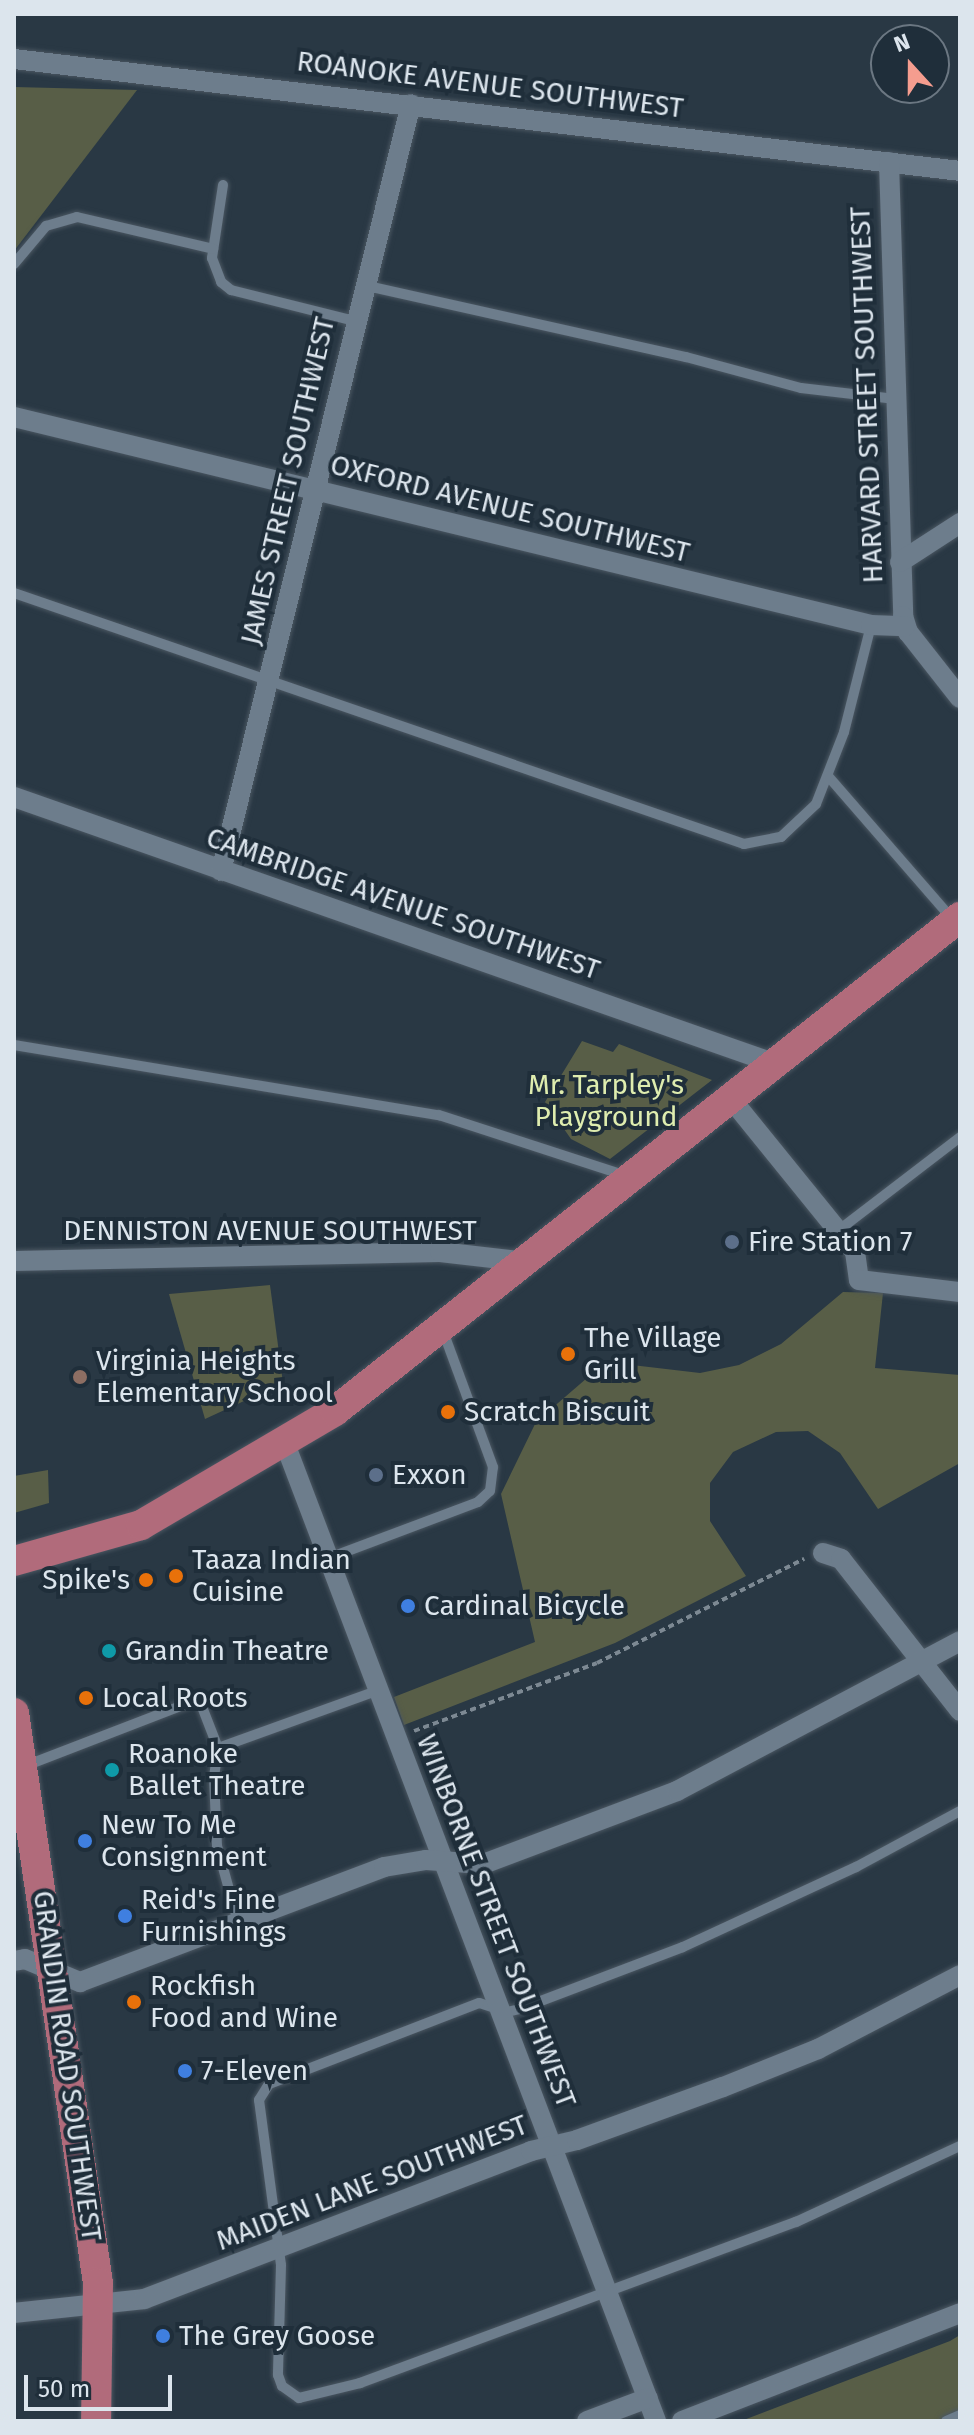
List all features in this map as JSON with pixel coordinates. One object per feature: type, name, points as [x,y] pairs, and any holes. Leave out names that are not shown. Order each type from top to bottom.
[{"type":"main road","points":[[14,1561],[141,1525],[335,1411],[957,919]]},
{"type":"main road","name":"GRANDIN ROAD SOUTHWEST","points":[[14,1713],[23,1767],[23,1830],[53,1971],[100,2302],[96,2421]]},
{"type":"street","name":"ROANOKE AVENUE SOUTHWEST","points":[[14,59],[960,171]]},
{"type":"street","name":"JAMES STREET SOUTHWEST","points":[[221,871],[270,683],[354,321],[411,104]]},
{"type":"street","name":"HARVARD STREET SOUTHWEST","points":[[889,162],[900,562],[905,626]]},
{"type":"street","name":"OXFORD AVENUE SOUTHWEST","points":[[14,417],[871,625],[905,626]]},
{"type":"street","points":[[900,562],[960,523]]},
{"type":"street","points":[[905,626],[957,687]]},
{"type":"street","name":"CAMBRIDGE AVENUE SOUTHWEST","points":[[14,797],[773,1063]]},
{"type":"street","points":[[732,1100],[855,1252],[859,1280],[960,1292]]},
{"type":"street","name":"DENNISTON AVENUE SOUTHWEST","points":[[14,1261],[440,1252],[526,1262]]},
{"type":"street","name":"WINBORNE STREET SOUTHWEST","points":[[284,1441],[656,2421]]},
{"type":"street","points":[[823,1553],[841,1559],[960,1711]]},
{"type":"street","points":[[14,1961],[25,1959],[80,1982],[384,1867],[409,1861],[483,1864],[677,1791],[960,1641]]},
{"type":"street","name":"MAIDEN LANE SOUTHWEST","points":[[14,2313],[144,2299],[818,2049],[960,1975]]},
{"type":"street","points":[[682,2421],[960,2313]]},
{"type":"street","points":[[587,2421],[648,2398]]},
{"type":"lane","points":[[223,185],[213,249],[214,271],[231,290],[354,321]]},
{"type":"lane","points":[[14,264],[46,226],[77,217],[213,249]]},
{"type":"lane","points":[[363,285],[656,350],[801,388],[895,399]]},
{"type":"lane","points":[[14,593],[744,844],[763,843],[797,827],[816,804],[828,776],[871,625]]},
{"type":"lane","points":[[828,776],[957,919]]},
{"type":"lane","points":[[14,1045],[439,1115],[633,1178]]},
{"type":"lane","points":[[839,1230],[960,1137]]},
{"type":"lane","points":[[329,1558],[478,1502],[490,1491],[493,1467],[442,1329]]},
{"type":"lane","points":[[218,1748],[379,1690]]},
{"type":"lane","points":[[23,1767],[199,1699],[218,1748],[214,1777],[217,1846],[238,1922]]},
{"type":"lane","points":[[960,1811],[754,1917],[520,2009],[499,2009],[479,2003],[332,2058],[263,2090],[264,2152],[279,2247],[278,2375],[282,2386],[299,2398],[360,2383],[796,2222],[960,2146]]},
{"type":"lane","points":[[946,2421],[960,2415]]},
{"type":"path","points":[[397,1737],[597,1663],[823,1553]]},
{"type":"green space","points":[[14,87],[137,90],[14,251]]},
{"type":"green space","name":"Mr. Tarpley's Playground","points":[[582,1041],[613,1052],[619,1044],[712,1080],[610,1159],[571,1139],[545,1102]]},
{"type":"green space","points":[[270,1285],[283,1383],[205,1419],[169,1294]]},
{"type":"green space","points":[[843,1292],[883,1293],[875,1368],[960,1375],[960,1463],[878,1509],[840,1453],[808,1431],[776,1432],[733,1452],[710,1483],[710,1521],[746,1576],[615,1643],[404,1725],[394,1697],[535,1642],[501,1494],[536,1422],[587,1378],[632,1365],[700,1373],[739,1365],[781,1344]]},
{"type":"green space","points":[[48,1470],[49,1503],[14,1513],[14,1476]]},
{"type":"green space","points":[[960,2335],[960,2421],[741,2421],[950,2341]]},
{"type":"place","name":"Fire Station 7","points":[[732,1242]]},
{"type":"place","name":"The Village Grill","points":[[568,1354]]},
{"type":"place","name":"Virginia Heights Elementary School","points":[[80,1377]]},
{"type":"place","name":"Scratch Biscuit","points":[[448,1412]]},
{"type":"place","name":"Exxon","points":[[376,1475]]},
{"type":"place","name":"Taaza Indian Cuisine","points":[[176,1576]]},
{"type":"place","name":"Spike's","points":[[146,1580]]},
{"type":"place","name":"Cardinal Bicycle","points":[[408,1606]]},
{"type":"place","name":"Grandin Theatre","points":[[109,1651]]},
{"type":"place","name":"Local Roots","points":[[86,1698]]},
{"type":"place","name":"Roanoke Ballet Theatre","points":[[112,1770]]},
{"type":"place","name":"New To Me Consignment","points":[[85,1841]]},
{"type":"place","name":"Reid's Fine Furnishings","points":[[125,1916]]},
{"type":"place","name":"Rockfish Food and Wine","points":[[134,2002]]},
{"type":"place","name":"7-Eleven","points":[[185,2071]]},
{"type":"place","name":"The Grey Goose","points":[[163,2336]]}]
